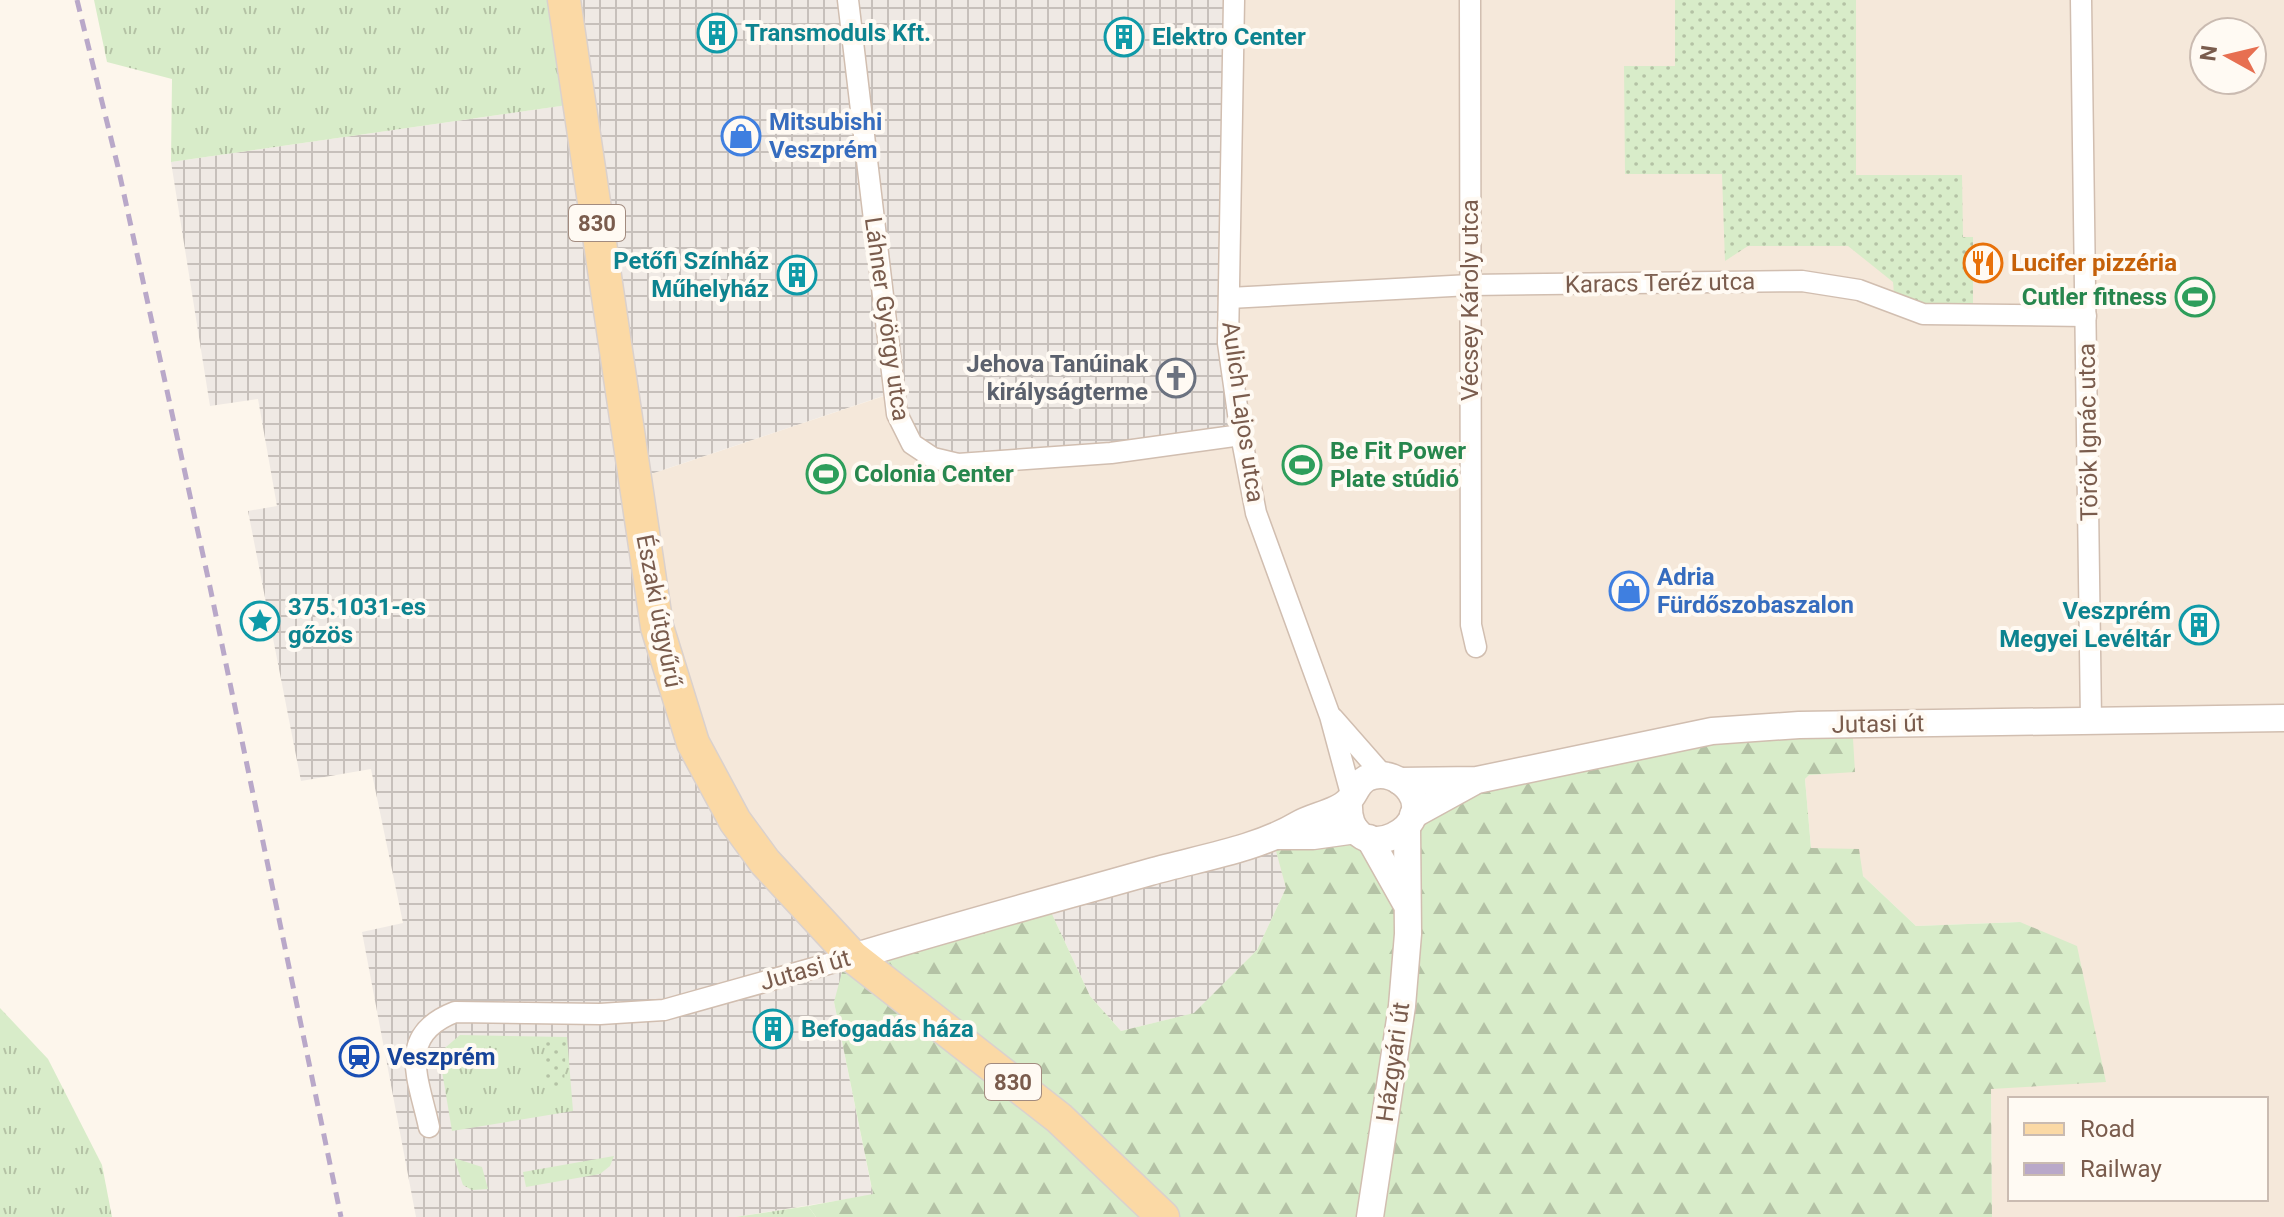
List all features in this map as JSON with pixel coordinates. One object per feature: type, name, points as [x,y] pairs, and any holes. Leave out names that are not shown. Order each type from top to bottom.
[{"type":"main road","name":"Északi útgyűrű","points":[[564,0],[657,627],[693,743],[735,821],[765,862],[853,957],[1059,1118],[1163,1217]]},
{"type":"street","name":"Láhner György utca","points":[[848,0],[897,414],[912,444],[933,458],[958,464],[1111,453],[1241,435]]},
{"type":"street","name":"Aulich Lajos utca","points":[[1234,0],[1228,343],[1241,435],[1256,513],[1330,716],[1350,798]]},
{"type":"street","name":"Vécsey Károly utca","points":[[1470,0],[1471,625],[1476,647]]},
{"type":"street","name":"Török Ignác utca","points":[[2081,0],[2091,721]]},
{"type":"street","name":"Karacs Teréz utca","points":[[1229,298],[1470,285],[1802,281],[1859,290],[1923,314],[2086,316]]},
{"type":"street","name":"Aulich Lajos utca","points":[[1330,716],[1391,778]]},
{"type":"street","name":"Jutasi út","points":[[429,1127],[416,1067],[418,1038],[427,1026],[455,1012],[600,1014],[664,1010],[1279,836],[1350,798],[1364,780],[1477,780],[1712,731],[1799,725],[2284,718]]},
{"type":"street","points":[[1391,778],[1411,795],[1410,822]]},
{"type":"street","name":"Jutasi út","points":[[1279,836],[1362,834],[1392,839],[1410,822],[1477,780]]},
{"type":"street","points":[[1350,798],[1350,819],[1362,834]]},
{"type":"street","name":"Házgyári út","points":[[1370,1217],[1402,1006],[1408,934],[1410,822]]},
{"type":"street","name":"Házgyári út","points":[[1362,834],[1407,905]]},
{"type":"shaded area","points":[[567,0],[1232,0],[1235,434],[958,463],[922,451],[895,392],[639,478],[697,755],[856,952],[834,1002],[873,1195],[735,1217],[416,1217],[362,932],[403,923],[371,769],[301,781],[248,511],[277,506],[258,399],[210,406],[171,162],[581,103]]},
{"type":"shaded area","points":[[1232,0],[2284,0],[2284,1217],[1992,1217],[1991,1089],[2020,922],[1916,926],[1863,876],[1811,848],[1805,779],[1853,723],[1387,871],[856,952],[697,755],[639,478],[896,392]]},
{"type":"shaded area","points":[[1272,836],[1286,888],[1257,950],[1195,1013],[1121,1031],[1090,996],[1044,897]]},
{"type":"green space","points":[[94,0],[567,0],[582,103],[171,162],[172,79],[107,62]]},
{"type":"green space","points":[[1675,0],[1856,0],[1856,175],[1962,175],[1963,237],[1973,237],[1973,315],[1895,305],[1893,282],[1848,246],[1748,246],[1725,261],[1722,174],[1625,174],[1624,66],[1675,66]]},
{"type":"green space","points":[[1852,722],[1855,772],[1809,775],[1805,779],[1811,848],[1859,849],[1863,876],[1916,926],[2020,922],[2077,946],[2106,1082],[1991,1089],[1992,1217],[816,1217],[808,1206],[873,1194],[834,1002],[842,972],[856,952],[1044,897],[1090,996],[1121,1031],[1194,1013],[1257,950],[1286,888],[1272,836],[1356,832],[1387,871],[1409,829],[1494,775]]},
{"type":"green space","points":[[0,1008],[48,1059],[102,1165],[112,1217],[0,1217]]},
{"type":"green space","points":[[460,1035],[567,1037],[573,1111],[452,1131],[439,1053]]},
{"type":"green space","points":[[545,1041],[566,1041],[564,1086],[544,1086]]},
{"type":"green space","points":[[614,1156],[610,1166],[600,1174],[526,1187],[523,1172]]},
{"type":"green space","points":[[454,1158],[482,1167],[488,1189],[472,1190],[463,1185]]},
{"type":"green space","points":[[808,1206],[816,1217],[735,1217]]},
{"type":"railway","points":[[77,0],[118,167],[210,587],[341,1217]]},
{"type":"place","name":"Transmoduls Kft.","points":[[717,33]]},
{"type":"place","name":"Elektro Center","points":[[1124,37]]},
{"type":"place","name":"Mitsubishi Veszprém","points":[[741,136]]},
{"type":"place","name":"Lucifer pizzéria","points":[[1983,263]]},
{"type":"place","name":"Petőfi Színház Műhelyház","points":[[797,275]]},
{"type":"place","name":"Cutler fitness","points":[[2195,297]]},
{"type":"place","name":"Jehova Tanúinak királyságterme","points":[[1176,378]]},
{"type":"place","name":"Be Fit Power Plate stúdió","points":[[1302,465]]},
{"type":"place","name":"Colonia Center","points":[[826,474]]},
{"type":"place","name":"Adria Fürdőszobaszalon","points":[[1629,591]]},
{"type":"place","name":"375.1031-es gőzös","points":[[260,621]]},
{"type":"place","name":"Veszprém Megyei Levéltár","points":[[2199,625]]},
{"type":"place","name":"Befogadás háza","points":[[773,1029]]},
{"type":"place","name":"Veszprém","points":[[359,1057]]}]
